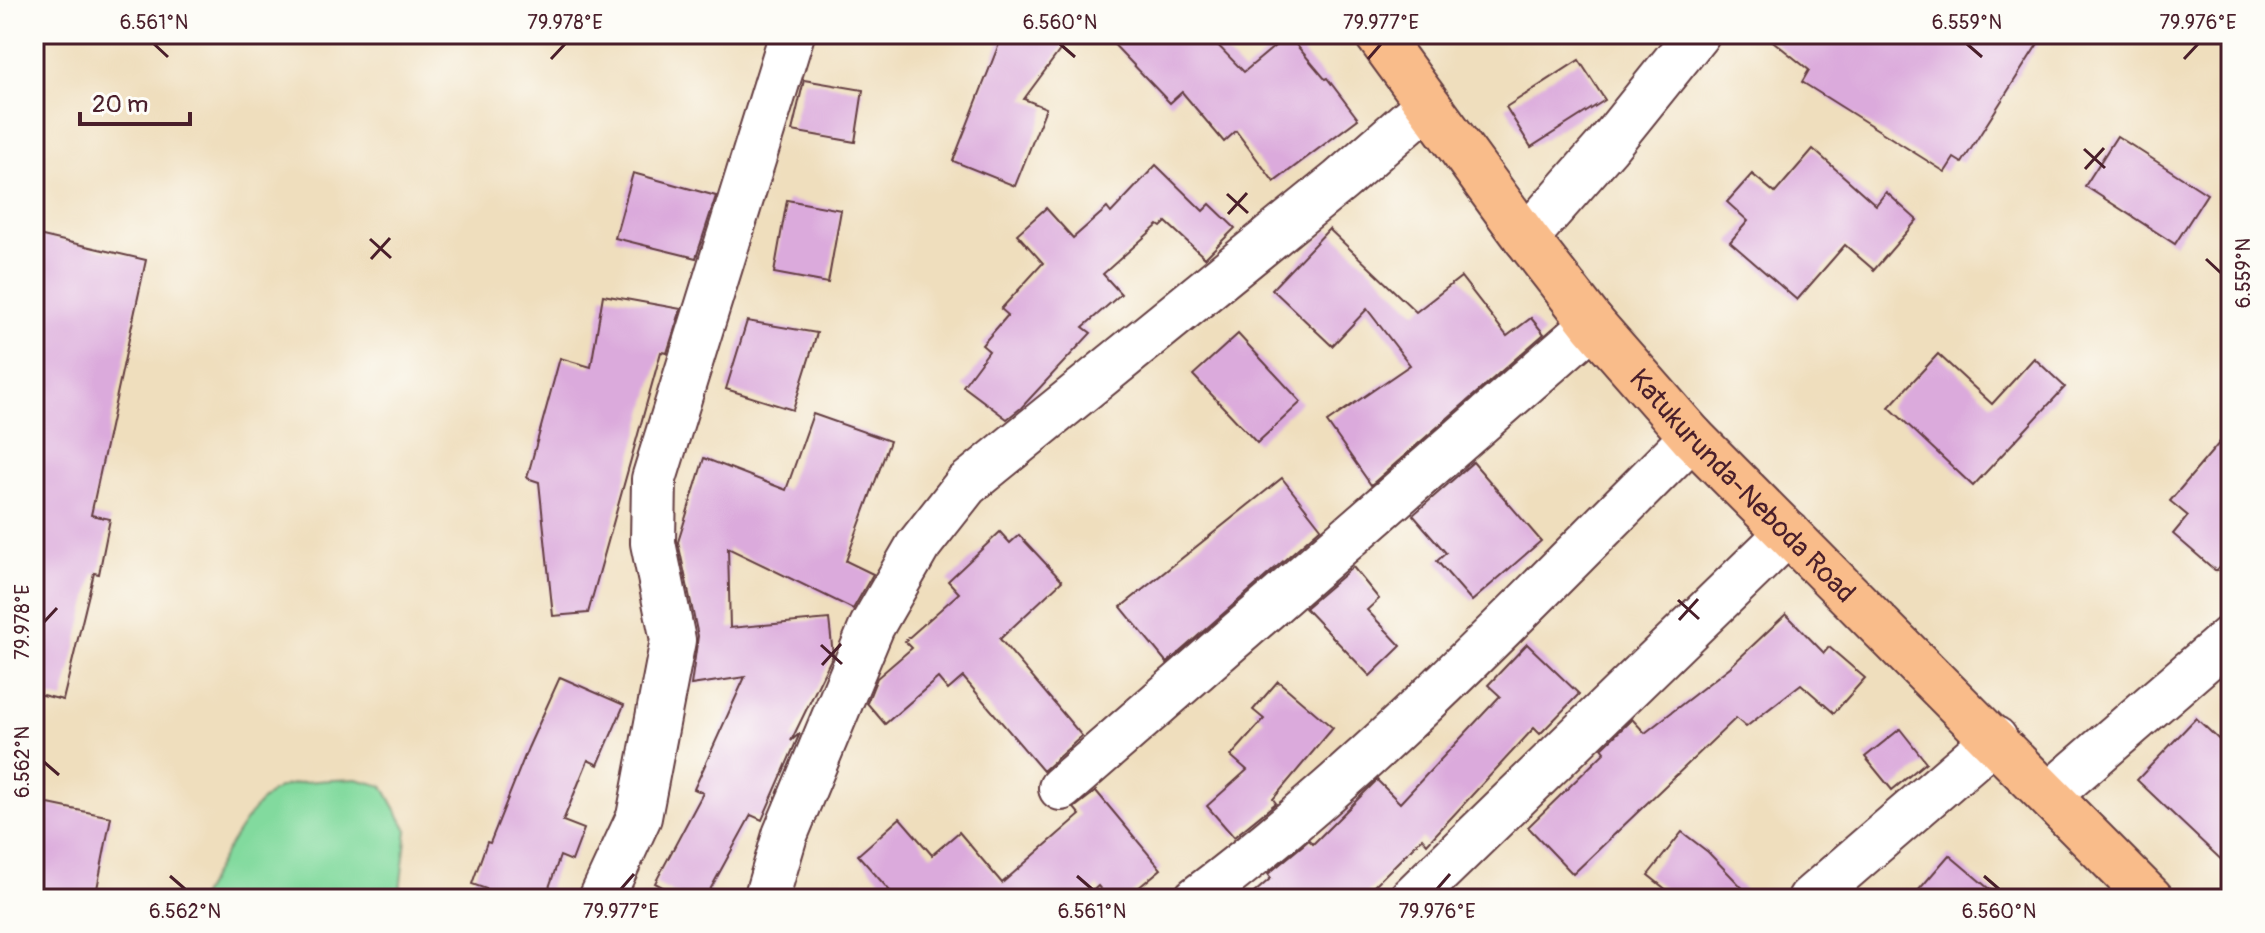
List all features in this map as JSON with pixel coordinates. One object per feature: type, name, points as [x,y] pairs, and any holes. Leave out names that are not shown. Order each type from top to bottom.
[{"type":"main road","name":"Katukurunda-Neboda Road","points":[[1377,34],[1593,324],[1692,437],[2151,899]]},
{"type":"street","points":[[601,899],[639,817],[673,640],[653,543],[654,479],[792,34]]},
{"type":"street","points":[[1526,238],[1607,146],[1697,34]]},
{"type":"street","points":[[766,899],[785,835],[872,626],[918,546],[966,485],[1340,181],[1427,105]]},
{"type":"street","points":[[1061,788],[1593,324]]},
{"type":"street","points":[[1196,899],[1377,749],[1692,437]]},
{"type":"street","points":[[1411,899],[1788,533]]},
{"type":"street","points":[[2049,795],[2231,637]]},
{"type":"street","points":[[1810,899],[1995,739]]},
{"type":"green space","points":[[356,779],[383,786],[407,830],[399,899],[199,899],[243,825],[275,790],[302,782]]},
{"type":"building","points":[[1003,34],[1072,34],[1024,99],[1046,108],[1015,186],[953,161]]},
{"type":"building","points":[[1104,34],[1207,34],[1244,72],[1288,35],[1327,78],[1358,119],[1274,182],[1236,131],[1224,142],[1182,92],[1170,103]]},
{"type":"building","points":[[1764,34],[2044,34],[1962,163],[1954,158],[1945,172],[1802,82],[1809,70]]},
{"type":"building","points":[[1579,60],[1605,100],[1531,147],[1506,107]]},
{"type":"building","points":[[804,80],[863,90],[855,142],[792,131]]},
{"type":"building","points":[[2117,136],[2207,194],[2175,244],[2085,186]]},
{"type":"building","points":[[1813,149],[1876,205],[1886,192],[1917,220],[1874,270],[1845,245],[1797,300],[1730,242],[1748,221],[1727,202],[1752,174],[1775,193]]},
{"type":"building","points":[[1156,165],[1203,211],[1210,204],[1235,228],[1205,258],[1166,222],[1161,227],[1158,225],[1103,274],[1121,294],[1083,327],[1091,333],[1007,419],[963,386],[989,351],[982,345],[1008,315],[1001,309],[1043,263],[1017,234],[1046,208],[1073,238],[1107,208],[1111,213]]},
{"type":"building","points":[[633,173],[716,196],[696,258],[615,238]]},
{"type":"building","points":[[787,200],[841,210],[828,283],[774,273]]},
{"type":"building","points":[[1329,229],[1416,312],[1461,277],[1507,336],[1531,318],[1544,334],[1371,485],[1327,422],[1410,365],[1367,309],[1332,346],[1272,289]]},
{"type":"building","points":[[34,234],[146,260],[91,515],[110,519],[99,574],[94,573],[63,700],[34,693]]},
{"type":"building","points":[[603,295],[681,309],[667,353],[661,352],[588,613],[553,616],[539,482],[527,478],[560,358],[591,367]]},
{"type":"building","points":[[747,321],[817,333],[793,410],[726,389]]},
{"type":"building","points":[[1238,334],[1301,402],[1257,443],[1193,375]]},
{"type":"building","points":[[1938,354],[1992,404],[2034,358],[2065,387],[1973,486],[1889,407]]},
{"type":"building","points":[[813,414],[890,441],[846,561],[873,574],[853,609],[728,548],[730,628],[829,619],[833,655],[791,741],[800,733],[762,820],[751,815],[705,899],[684,899],[655,883],[703,793],[694,789],[745,677],[691,685],[698,636],[678,542],[704,458],[786,490]]},
{"type":"building","points":[[2231,429],[2231,554],[2216,571],[2173,534],[2188,516],[2170,501]]},
{"type":"building","points":[[1473,462],[1541,541],[1472,601],[1437,561],[1446,553],[1413,515]]},
{"type":"building","points":[[1282,478],[1321,528],[1167,663],[1121,607]]},
{"type":"building","points":[[1000,532],[1010,543],[1019,535],[1062,581],[1000,639],[1082,736],[1043,771],[963,677],[948,690],[938,678],[885,724],[867,703],[877,678],[912,648],[905,641],[959,593],[948,581]]},
{"type":"building","points":[[1353,567],[1379,599],[1367,610],[1401,646],[1370,676],[1305,608]]},
{"type":"building","points":[[1786,614],[1824,653],[1829,647],[1865,678],[1834,713],[1801,684],[1746,727],[1736,718],[1573,874],[1528,827],[1605,752],[1602,748],[1632,719],[1645,733],[1730,667]]},
{"type":"building","points":[[1527,644],[1579,694],[1540,734],[1534,728],[1427,844],[1422,838],[1361,899],[1247,899],[1271,878],[1268,874],[1309,840],[1313,844],[1377,780],[1400,803],[1500,696],[1488,685]]},
{"type":"building","points":[[560,677],[624,705],[598,765],[588,760],[563,821],[584,829],[572,861],[560,856],[545,899],[514,899],[472,884],[487,842],[490,843]]},
{"type":"building","points":[[1278,681],[1333,728],[1273,799],[1276,803],[1234,837],[1207,806],[1247,770],[1231,756],[1264,719],[1253,710]]},
{"type":"building","points":[[2196,718],[2231,751],[2231,869],[2137,780]]},
{"type":"building","points":[[1900,729],[1926,762],[1892,790],[1865,757]]},
{"type":"building","points":[[1096,791],[1161,869],[1125,899],[1109,899],[1098,886],[1084,899],[897,899],[858,855],[900,818],[932,855],[959,832],[1002,883],[1080,815],[1074,808]]},
{"type":"building","points":[[34,801],[111,817],[95,899],[34,899]]},
{"type":"building","points":[[1682,832],[1708,852],[1753,899],[1678,899],[1648,875]]},
{"type":"building","points":[[1949,855],[2001,899],[1911,899]]}]
